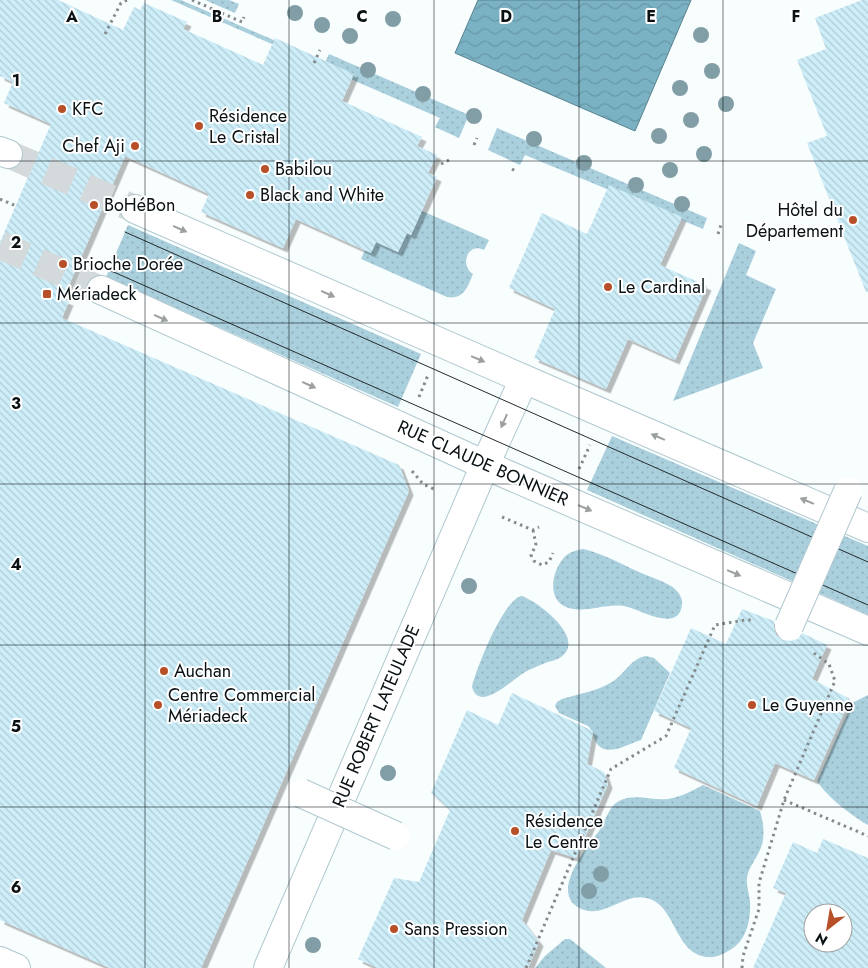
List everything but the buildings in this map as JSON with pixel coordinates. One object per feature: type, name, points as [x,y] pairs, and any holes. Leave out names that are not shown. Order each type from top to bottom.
[{"type":"street","points":[[135,209],[868,528]]},
{"type":"street","name":"RUE CLAUDE BONNIER","points":[[101,290],[485,465],[868,631]]},
{"type":"street","name":"RUE ROBERT LATEULADE","points":[[268,968],[524,378]]},
{"type":"street","points":[[789,626],[848,491]]},
{"type":"street","points":[[301,793],[396,836]]},
{"type":"street","points":[[0,961],[16,968]]},
{"type":"path","points":[[105,34],[121,1],[127,0]]},
{"type":"path","points":[[192,0],[242,22],[244,17]]},
{"type":"path","points":[[314,62],[320,50]]},
{"type":"path","points":[[474,145],[477,138]]},
{"type":"path","points":[[441,164],[450,160]]},
{"type":"path","points":[[512,169],[518,172]]},
{"type":"path","points":[[0,199],[16,206]]},
{"type":"path","points":[[718,234],[721,225]]},
{"type":"path","points":[[533,530],[536,544],[531,555],[534,560],[542,565],[548,562],[553,553]]},
{"type":"path","points":[[526,968],[611,769],[666,736],[715,625],[745,620],[789,626],[808,649],[830,664],[835,681],[784,800],[759,882],[759,909],[742,968]]},
{"type":"path","points":[[784,800],[868,836]]},
{"type":"shaded area","points":[[171,0],[181,0],[306,54],[304,58]]},
{"type":"shaded area","points":[[205,0],[229,0],[239,4],[235,13]]},
{"type":"shaded area","points":[[329,54],[469,115],[459,138],[435,127],[440,118],[323,67]]},
{"type":"shaded area","points":[[497,128],[707,218],[703,229],[525,155],[520,165],[488,150]]},
{"type":"shaded area","points":[[422,211],[489,240],[484,250],[474,249],[467,256],[467,265],[473,274],[464,291],[458,296],[447,297],[361,259],[365,250],[371,252],[376,242],[398,252],[407,233],[411,235]]},
{"type":"shaded area","points":[[128,225],[421,354],[398,407],[106,277]]},
{"type":"shaded area","points":[[739,243],[756,251],[746,275],[776,289],[753,343],[763,368],[673,401]]},
{"type":"shaded area","points":[[612,436],[868,546],[868,615],[587,490]]},
{"type":"shaded area","points":[[583,549],[604,556],[671,586],[682,599],[680,613],[668,619],[620,606],[579,610],[564,606],[558,601],[553,588],[556,572],[568,554]]},
{"type":"shaded area","points":[[522,596],[538,605],[557,622],[568,640],[567,649],[561,657],[525,672],[493,694],[482,697],[478,696],[474,693],[472,687],[485,651],[499,621],[507,609],[515,600]]},
{"type":"shaded area","points":[[646,656],[654,658],[670,673],[641,740],[616,749],[604,749],[599,746],[588,726],[559,713],[555,706],[557,702],[606,685],[616,679],[636,660]]},
{"type":"shaded area","points":[[868,695],[868,825],[840,806],[817,781],[852,703]]},
{"type":"shaded area","points":[[703,785],[760,811],[764,832],[761,849],[747,878],[750,901],[749,922],[744,935],[736,946],[714,957],[697,954],[688,948],[681,939],[664,909],[656,902],[646,898],[638,897],[592,911],[584,910],[573,904],[568,895],[572,872],[615,804],[625,799],[637,797],[673,798]]},
{"type":"shaded area","points":[[565,939],[570,939],[606,968],[535,968],[545,956]]},
{"type":"water","points":[[478,0],[691,0],[635,131],[455,53]]},
{"type":"tunnel","points":[[8,154],[135,209]]},
{"type":"tunnel","points":[[0,245],[101,290]]},
{"type":"tram line","points":[[125,232],[868,562]]},
{"type":"tram line","points":[[109,270],[868,605]]},
{"type":"place","name":"KFC","points":[[62,109]]},
{"type":"place","name":"Résidence Le Cristal","points":[[199,126]]},
{"type":"place","name":"Chef Aji","points":[[135,146]]},
{"type":"place","name":"Babilou","points":[[265,169]]},
{"type":"place","name":"Black and White","points":[[250,195]]},
{"type":"place","name":"BoHéBon","points":[[94,205]]},
{"type":"place","name":"Hôtel du Département","points":[[853,220]]},
{"type":"place","name":"Brioche Dorée","points":[[63,264]]},
{"type":"place","name":"Le Cardinal","points":[[608,287]]},
{"type":"place","name":"Mériadeck","points":[[47,294]]},
{"type":"place","name":"Auchan","points":[[164,671]]},
{"type":"place","name":"Centre Commercial Mériadeck","points":[[158,705]]},
{"type":"place","name":"Le Guyenne","points":[[752,705]]},
{"type":"place","name":"Résidence Le Centre","points":[[515,831]]},
{"type":"place","name":"Sans Pression","points":[[394,929]]}]
